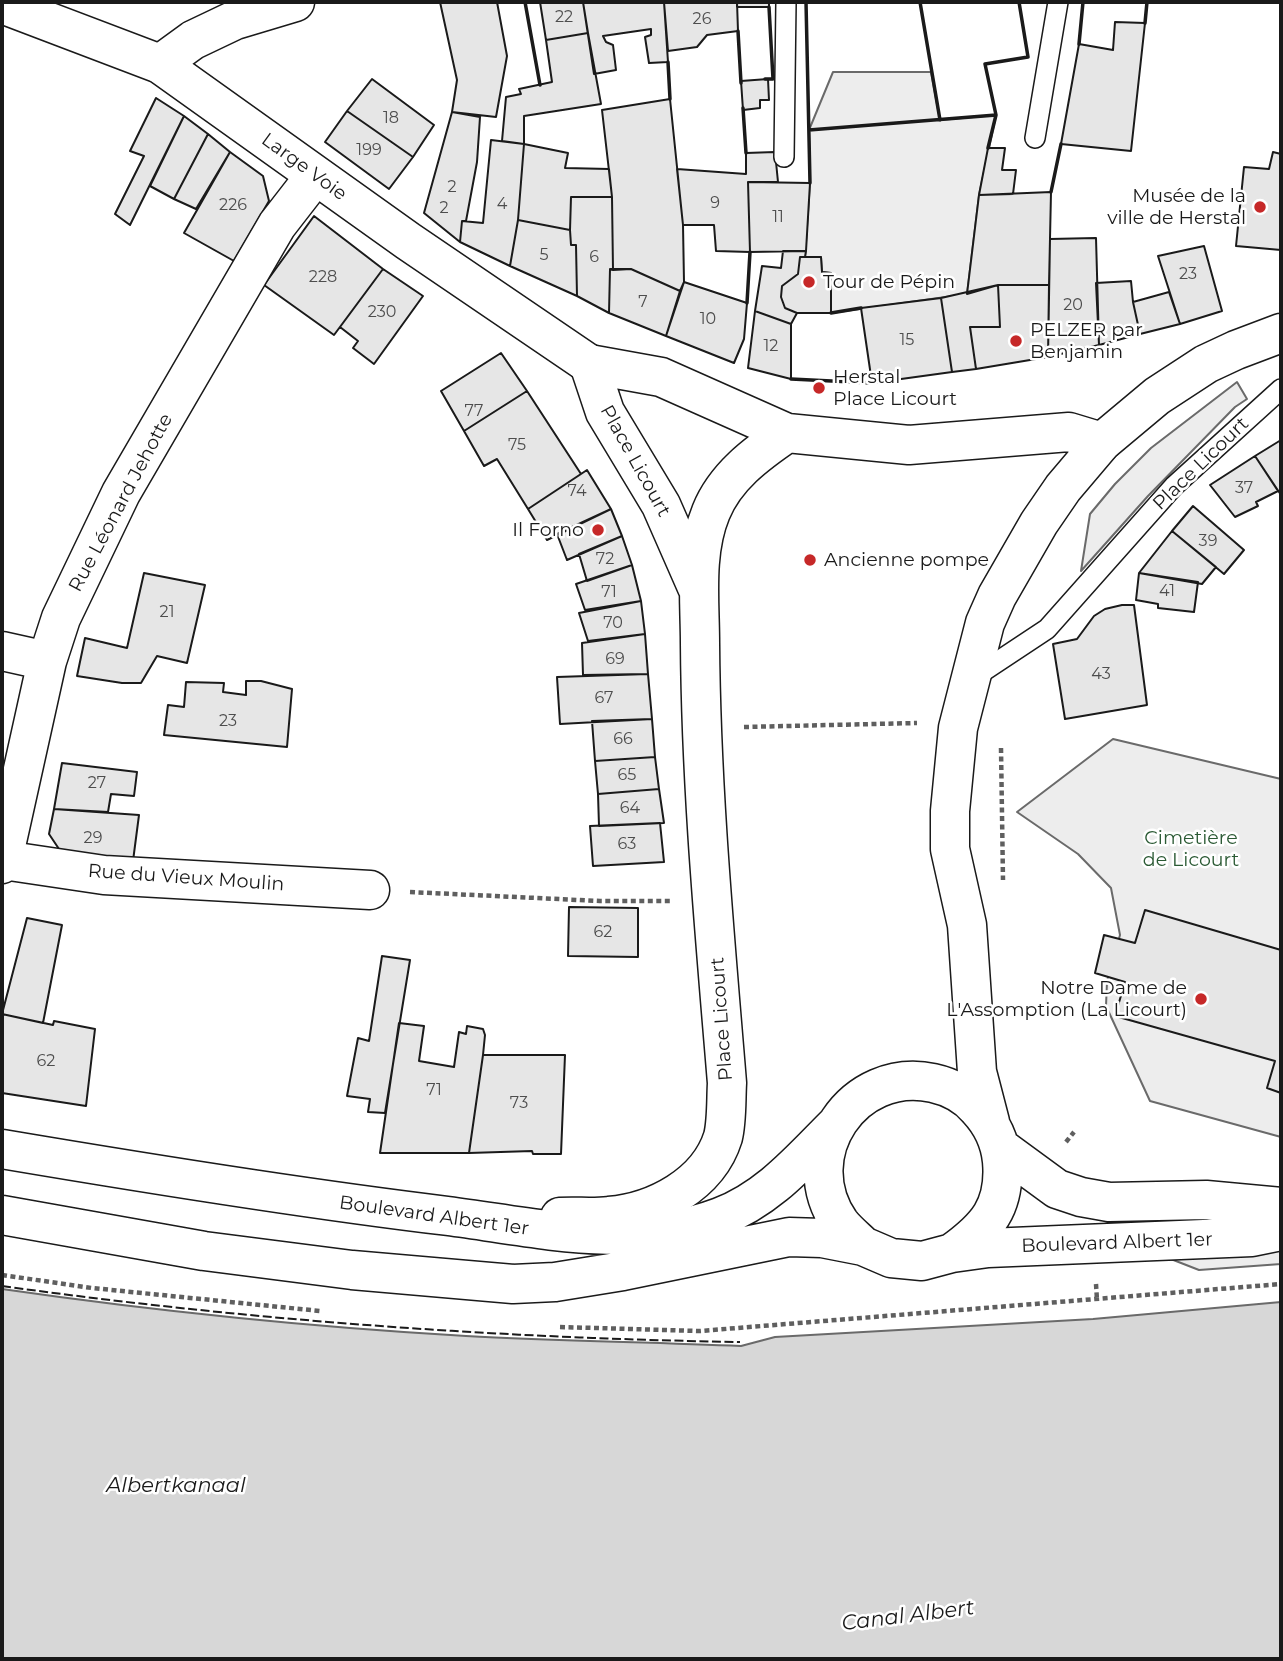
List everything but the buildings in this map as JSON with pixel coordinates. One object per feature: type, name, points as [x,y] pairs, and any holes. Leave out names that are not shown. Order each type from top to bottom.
[{"type":"street","points":[[160,64],[193,40],[225,25],[295,2]]},
{"type":"street","name":"Large Voie","points":[[2,4],[160,64],[589,365]]},
{"type":"street","name":"Rue Léonard Jehotte","points":[[2,862],[47,662],[61,618],[121,493],[277,225],[316,176]]},
{"type":"street","points":[[995,1135],[977,1072],[967,925],[950,849],[950,811],[958,728],[985,624],[1016,561],[1039,523],[1063,488],[1102,442],[1157,396],[1206,363],[1281,333]]},
{"type":"street","points":[[589,365],[662,377],[786,433],[909,445],[1069,432],[1102,442]]},
{"type":"street","name":"Place Licourt","points":[[589,365],[605,412],[661,505],[700,596]]},
{"type":"street","name":"Place Licourt","points":[[450,1217],[610,1216],[648,1208],[683,1190],[707,1168],[723,1137],[727,1083],[701,728],[700,553],[711,512],[729,481],[755,454],[786,433]]},
{"type":"street","points":[[2,651],[47,662]]},
{"type":"street","name":"Rue du Vieux Moulin","points":[[2,862],[104,875],[370,890]]},
{"type":"street","name":"Boulevard Albert 1er","points":[[863,1246],[841,1224],[827,1196],[823,1167],[829,1140],[842,1115],[863,1095],[890,1083],[918,1080],[946,1086],[971,1100],[995,1135],[1057,1189],[1109,1202],[1206,1200],[1281,1207]]},
{"type":"street","name":"Boulevard Albert 1er","points":[[2,1149],[183,1179],[582,1235],[639,1235],[719,1218],[760,1197],[835,1126]]},
{"type":"street","name":"Boulevard Albert 1er","points":[[952,1253],[978,1234],[996,1209],[1004,1179],[995,1135]]},
{"type":"street","name":"Boulevard Albert 1er","points":[[5,1215],[204,1251],[294,1263],[513,1284],[555,1282],[623,1271],[789,1237],[822,1238],[863,1246],[891,1258],[922,1261],[988,1248],[1252,1237],[1281,1231]]},
{"type":"lane","points":[[784,157],[786,2]]},
{"type":"lane","points":[[1035,138],[1058,2]]},
{"type":"lane","name":"Place Licourt","points":[[969,680],[1047,629],[1174,486],[1281,389]]},
{"type":"path","points":[[701,728],[924,723],[958,728]]},
{"type":"path","points":[[370,890],[600,901],[714,900]]},
{"type":"shaded area","points":[[833,72],[931,72],[940,120],[996,115],[979,195],[967,294],[831,313],[831,273],[822,272],[821,257],[805,257],[810,183],[809,130]]},
{"type":"shaded area","points":[[1237,382],[1247,399],[1235,407],[1148,496],[1081,571],[1090,514],[1151,448]]},
{"type":"shaded area","name":"Cimetière de Licourt","points":[[1113,739],[1281,779],[1281,1137],[1150,1101],[1106,1006],[1107,981],[1120,935],[1111,888],[1078,854],[1017,812]]},
{"type":"shaded area","points":[[1281,1244],[1281,1264],[1199,1270],[1158,1254]]},
{"type":"water","name":"Albertkanaal","points":[[2,1289],[175,1311],[349,1328],[500,1338],[741,1346],[775,1337],[1093,1319],[1281,1302],[1281,1659],[2,1659]]},
{"type":"fence","points":[[2,1286],[186,1309],[370,1325],[555,1336],[740,1342]]},
{"type":"wall","points":[[525,2],[540,85]]},
{"type":"wall","points":[[806,2],[810,183]]},
{"type":"wall","points":[[920,2],[940,120]]},
{"type":"wall","points":[[988,148],[996,115],[985,64],[1028,57],[1019,2]]},
{"type":"wall","points":[[1079,44],[1083,2]]},
{"type":"wall","points":[[1145,23],[1147,2]]},
{"type":"wall","points":[[765,79],[773,79],[769,7]]},
{"type":"wall","points":[[738,31],[741,83]]},
{"type":"wall","points":[[668,62],[670,99]]},
{"type":"wall","points":[[743,108],[746,153]]},
{"type":"wall","points":[[809,130],[996,115]]},
{"type":"wall","points":[[1051,192],[1061,144]]},
{"type":"wall","points":[[747,303],[750,252]]},
{"type":"wall","points":[[831,313],[861,308]]},
{"type":"wall","points":[[791,379],[872,383]]},
{"type":"place","name":"Musée de la ville de Herstal","points":[[1260,207]]},
{"type":"place","name":"Tour de Pépin","points":[[809,282]]},
{"type":"place","name":"PELZER par Benjamin","points":[[1016,341]]},
{"type":"place","name":"Herstal Place Licourt","points":[[819,388]]},
{"type":"place","name":"Il Forno","points":[[598,530]]},
{"type":"place","name":"Ancienne pompe","points":[[810,560]]},
{"type":"place","name":"Notre Dame de L'Assomption (La Licourt)","points":[[1201,999]]},
{"type":"water label","name":"Canal Albert","points":[[908,1616]]}]
